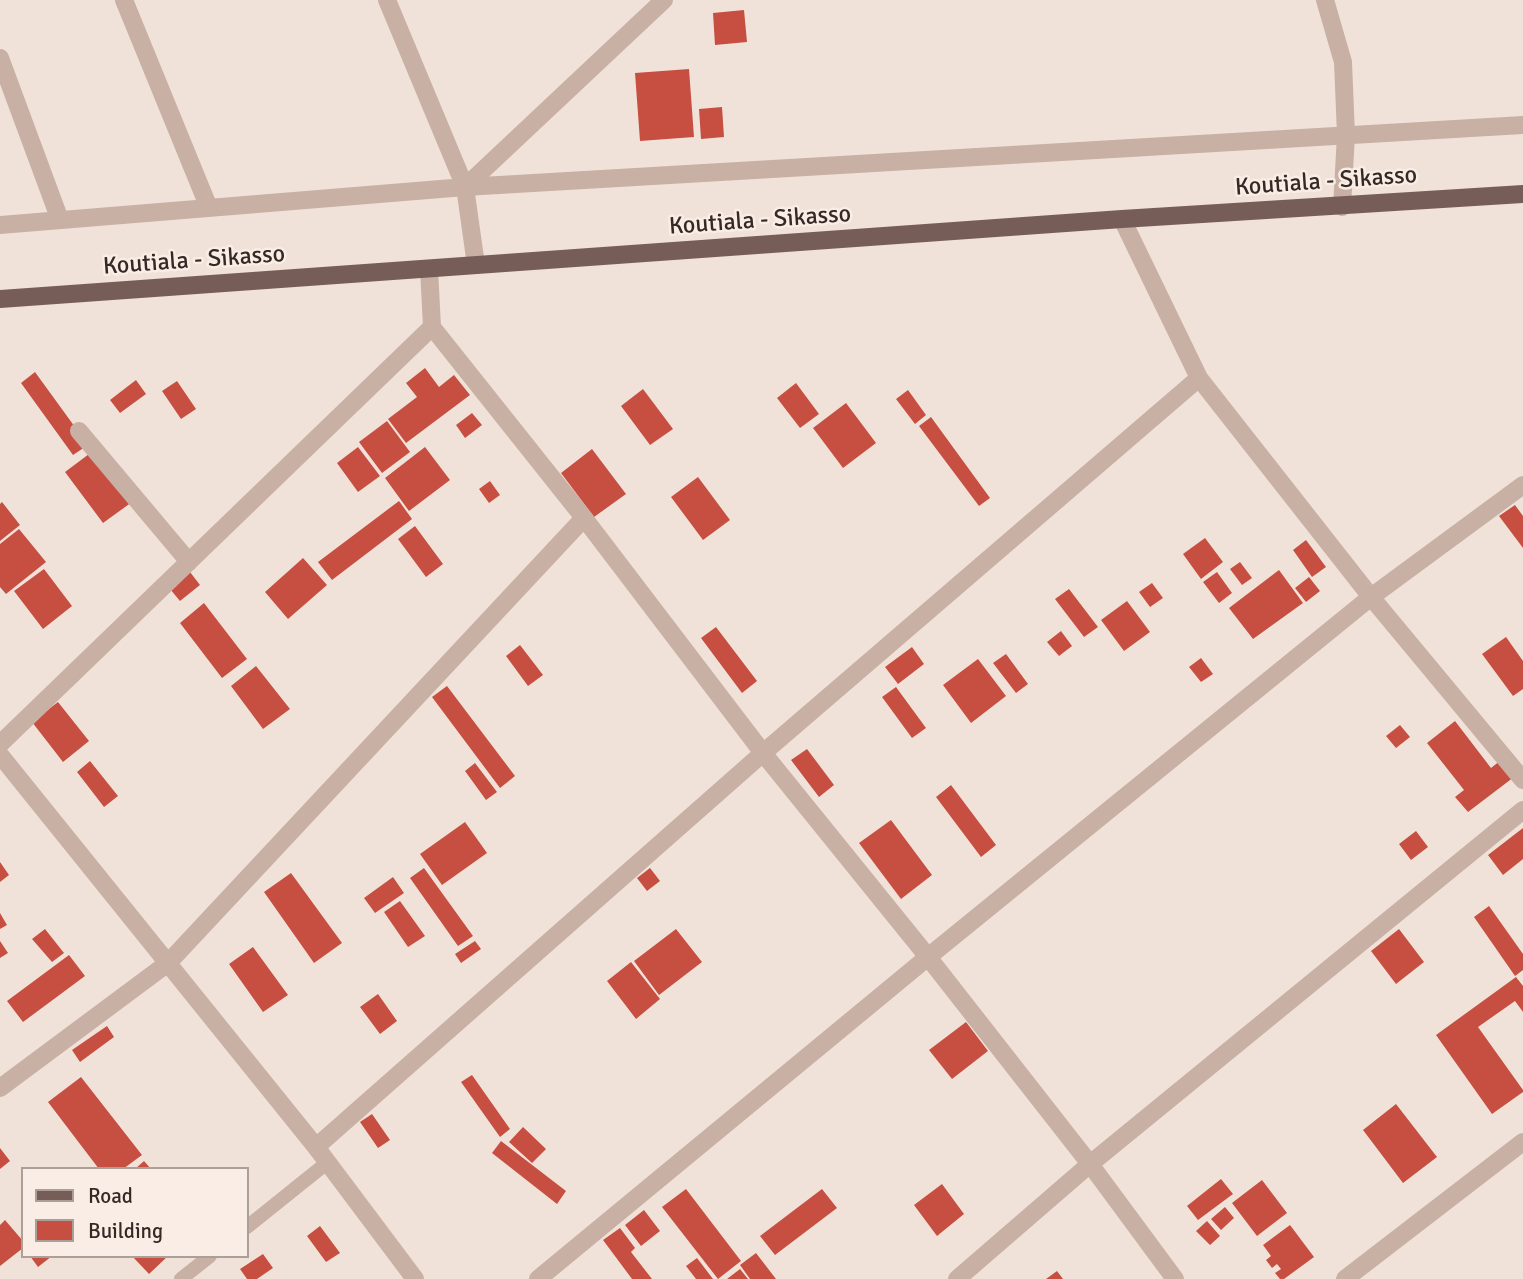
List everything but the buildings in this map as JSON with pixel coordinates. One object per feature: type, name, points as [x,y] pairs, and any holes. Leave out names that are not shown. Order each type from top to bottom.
[{"type":"main road","name":"Koutiala - Sikasso","points":[[0,299],[1122,219],[1523,194]]},
{"type":"street","points":[[124,0],[209,208]]},
{"type":"street","points":[[387,0],[465,187],[476,265]]},
{"type":"street","points":[[465,187],[644,8],[664,0]]},
{"type":"street","points":[[1325,0],[1343,62],[1346,135],[1342,207]]},
{"type":"street","points":[[0,58],[60,220]]},
{"type":"street","points":[[0,225],[465,187],[1523,125]]},
{"type":"street","points":[[1122,219],[1199,378],[1371,597],[1523,780]]},
{"type":"street","points":[[429,269],[432,327],[584,518],[763,753],[928,957],[1090,1164],[1175,1279]]},
{"type":"street","points":[[0,744],[432,327]]},
{"type":"street","points":[[316,1147],[763,753],[1199,378]]},
{"type":"street","points":[[79,430],[189,562]]},
{"type":"street","points":[[538,1279],[1371,597],[1523,485]]},
{"type":"street","points":[[0,1088],[168,963],[584,518]]},
{"type":"street","points":[[0,755],[328,1162],[415,1279]]},
{"type":"street","points":[[957,1279],[1090,1164],[1523,810]]},
{"type":"street","points":[[1345,1279],[1523,1142]]},
{"type":"lane","points":[[248,1226],[328,1162]]},
{"type":"lane","points":[[181,1279],[207,1258]]}]
